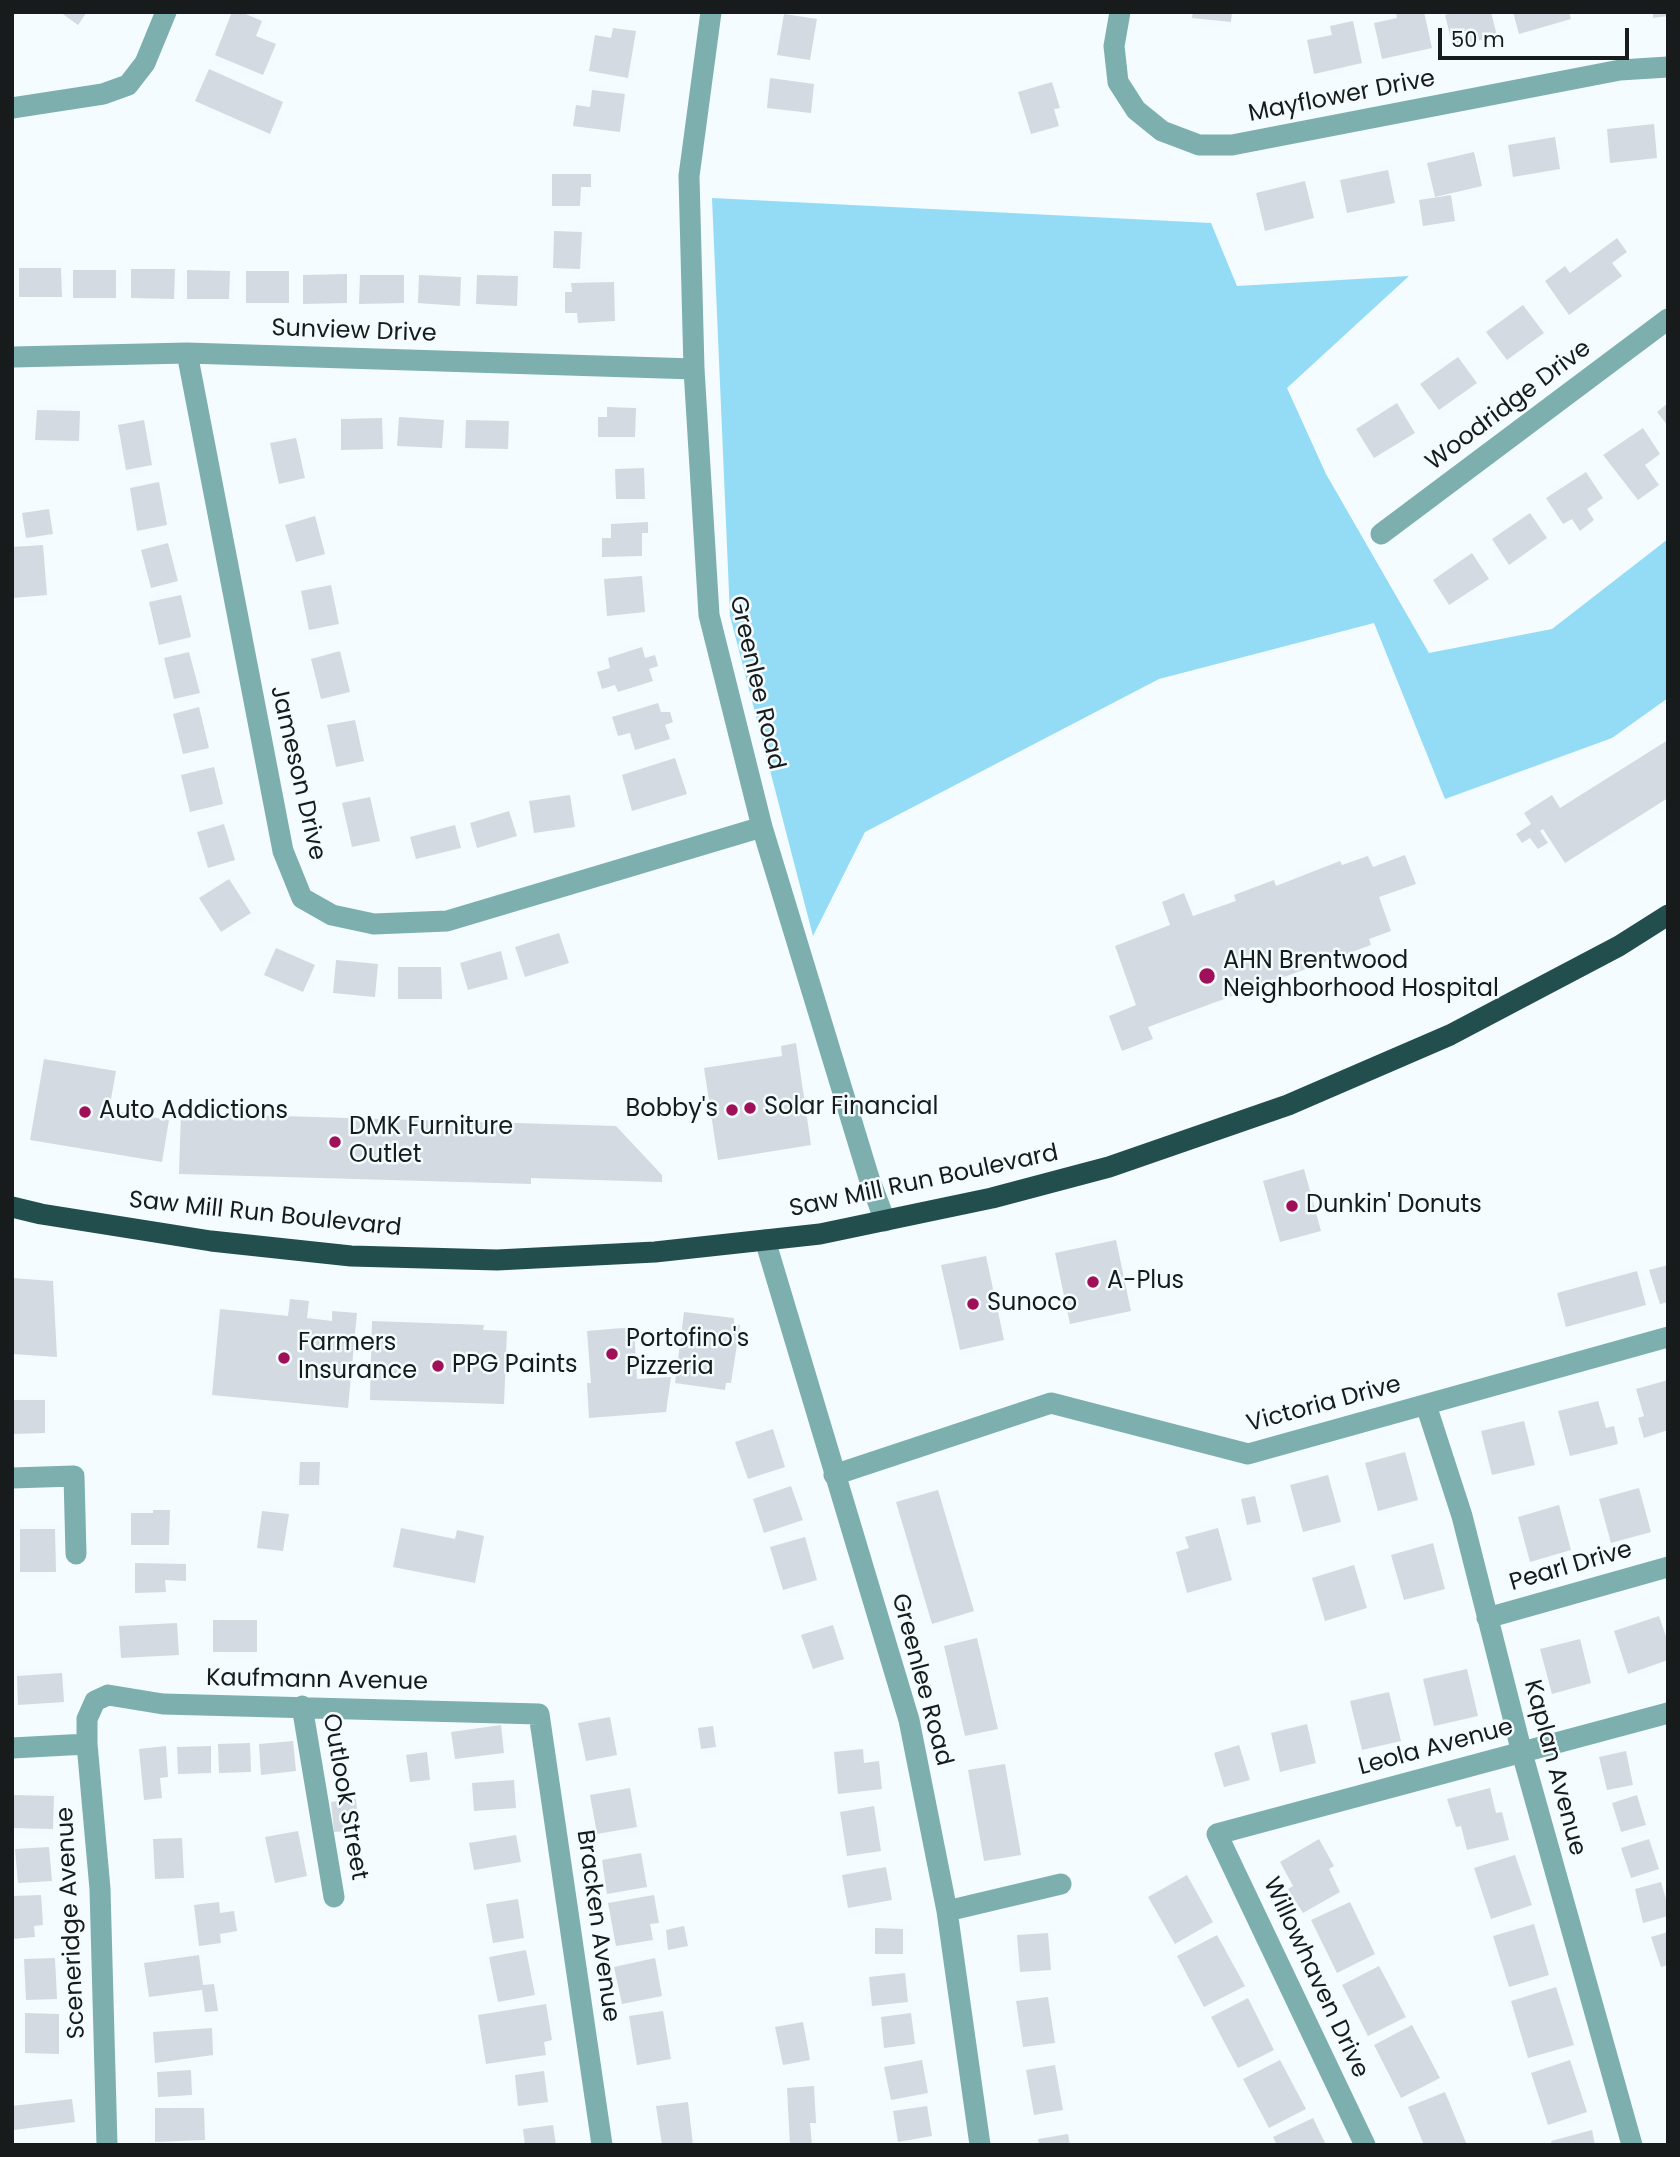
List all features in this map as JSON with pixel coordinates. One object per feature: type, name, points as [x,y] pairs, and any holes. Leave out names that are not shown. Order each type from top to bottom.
[{"type":"highway","name":"Saw Mill Run Boulevard","points":[[12,1207],[211,1241],[351,1255],[497,1260],[655,1252],[820,1234],[992,1198],[1109,1167],[1288,1105],[1450,1035],[1619,946],[1668,915]]},
{"type":"street","points":[[12,108],[103,94],[128,85],[145,63],[166,12]]},
{"type":"street","name":"Greenlee Road","points":[[711,12],[689,176],[694,369],[709,615],[762,827],[869,1178],[885,1221]]},
{"type":"street","name":"Mayflower Drive","points":[[1120,12],[1114,46],[1118,82],[1136,110],[1163,131],[1199,145],[1232,145],[1620,70],[1668,67]]},
{"type":"street","name":"Woodridge Drive","points":[[1381,534],[1668,319]]},
{"type":"street","name":"Sunview Drive","points":[[13,357],[187,353],[694,369]]},
{"type":"street","name":"Jameson Drive","points":[[187,353],[283,851],[302,898],[332,915],[373,924],[447,921],[762,827]]},
{"type":"street","name":"Greenlee Road","points":[[765,1240],[909,1720],[947,1910],[981,2145]]},
{"type":"street","name":"Victoria Drive","points":[[834,1475],[1051,1403],[1248,1454],[1668,1337]]},
{"type":"street","name":"Kaplan Avenue","points":[[1426,1405],[1462,1516],[1522,1753],[1632,2145]]},
{"type":"street","points":[[12,1478],[74,1476],[76,1554]]},
{"type":"street","name":"Pearl Drive","points":[[1487,1618],[1668,1567]]},
{"type":"street","name":"Kaufmann Avenue","points":[[95,1701],[108,1695],[163,1704],[539,1714]]},
{"type":"street","name":"Sceneridge Avenue","points":[[95,1701],[86,1719],[100,1889],[107,2145]]},
{"type":"street","name":"Outlook Street","points":[[302,1706],[334,1897]]},
{"type":"street","name":"Leola Avenue","points":[[1217,1833],[1668,1713]]},
{"type":"street","name":"Bracken Avenue","points":[[539,1714],[602,2145]]},
{"type":"street","points":[[12,1748],[87,1744]]},
{"type":"street","name":"Willowhaven Drive","points":[[1217,1833],[1366,2145]]},
{"type":"street","points":[[947,1910],[1061,1884]]},
{"type":"shaded area","points":[[712,198],[1211,223],[1237,286],[1409,276],[1287,388],[1326,474],[1429,653],[1552,629],[1668,539],[1668,698],[1612,738],[1445,799],[1374,623],[1159,679],[865,832],[813,936],[730,616]]},
{"type":"building","points":[[60,12],[87,12],[78,25]]},
{"type":"building","points":[[232,12],[241,12],[262,21],[256,36],[276,44],[263,75],[215,55]]},
{"type":"building","points":[[1193,12],[1232,12],[1231,22],[1192,18]]},
{"type":"building","points":[[1396,12],[1424,12],[1432,48],[1382,59],[1374,23],[1397,18]]},
{"type":"building","points":[[1456,12],[1491,12],[1497,36],[1453,47],[1445,15]]},
{"type":"building","points":[[1513,12],[1569,12],[1571,19],[1519,34]]},
{"type":"building","points":[[1653,12],[1668,12],[1668,16],[1653,18]]},
{"type":"building","points":[[784,14],[817,19],[810,60],[777,55]]},
{"type":"building","points":[[1353,21],[1362,63],[1314,74],[1307,40],[1332,35],[1330,26]]},
{"type":"building","points":[[613,28],[636,31],[628,78],[589,71],[595,35],[611,38]]},
{"type":"building","points":[[209,69],[283,102],[270,134],[195,101]]},
{"type":"building","points":[[770,78],[814,84],[811,113],[767,108]]},
{"type":"building","points":[[1052,82],[1060,108],[1054,109],[1059,126],[1031,134],[1018,92]]},
{"type":"building","points":[[592,90],[625,94],[620,132],[573,126],[576,105],[590,107]]},
{"type":"building","points":[[1654,124],[1657,158],[1610,163],[1607,129]]},
{"type":"building","points":[[1555,137],[1560,169],[1513,177],[1508,145]]},
{"type":"building","points":[[1474,152],[1482,186],[1435,197],[1427,163]]},
{"type":"building","points":[[1388,170],[1395,203],[1347,213],[1340,180]]},
{"type":"building","points":[[552,174],[591,174],[591,187],[581,187],[580,206],[552,206]]},
{"type":"building","points":[[1305,181],[1314,218],[1265,231],[1256,193]]},
{"type":"building","points":[[1451,195],[1455,221],[1423,226],[1419,200]]},
{"type":"building","points":[[554,231],[582,232],[580,269],[553,268]]},
{"type":"building","points":[[1617,238],[1627,252],[1612,263],[1622,276],[1569,315],[1545,281],[1565,266],[1570,273]]},
{"type":"building","points":[[19,268],[61,268],[62,297],[19,297]]},
{"type":"building","points":[[131,269],[175,269],[174,299],[131,298]]},
{"type":"building","points":[[73,270],[116,270],[116,298],[73,298]]},
{"type":"building","points":[[187,270],[230,271],[229,299],[187,299]]},
{"type":"building","points":[[246,271],[289,271],[289,303],[246,303]]},
{"type":"building","points":[[347,274],[347,303],[303,304],[303,275]]},
{"type":"building","points":[[360,275],[404,275],[404,303],[359,304]]},
{"type":"building","points":[[419,275],[461,277],[460,306],[418,303]]},
{"type":"building","points":[[477,275],[518,276],[517,306],[476,304]]},
{"type":"building","points":[[614,282],[615,321],[578,323],[577,313],[565,313],[565,292],[572,292],[571,283]]},
{"type":"building","points":[[1523,305],[1544,333],[1507,360],[1486,332]]},
{"type":"building","points":[[1458,357],[1477,383],[1439,410],[1420,384]]},
{"type":"building","points":[[1397,403],[1415,433],[1374,458],[1356,429]]},
{"type":"building","points":[[1668,403],[1668,426],[1657,412]]},
{"type":"building","points":[[607,407],[636,408],[635,437],[598,437],[598,417],[607,417]]},
{"type":"building","points":[[37,410],[80,411],[79,441],[35,440]]},
{"type":"building","points":[[399,417],[444,420],[442,448],[397,446]]},
{"type":"building","points":[[382,418],[383,449],[341,450],[341,419]]},
{"type":"building","points":[[144,420],[152,465],[126,470],[118,425]]},
{"type":"building","points":[[466,420],[509,421],[508,449],[465,448]]},
{"type":"building","points":[[1643,428],[1660,454],[1645,465],[1659,485],[1638,500],[1603,455]]},
{"type":"building","points":[[296,438],[305,478],[279,484],[270,443]]},
{"type":"building","points":[[644,468],[645,499],[616,499],[615,469]]},
{"type":"building","points":[[1586,472],[1603,498],[1587,509],[1594,520],[1580,531],[1572,519],[1563,524],[1546,498]]},
{"type":"building","points":[[159,482],[167,525],[137,531],[130,488]]},
{"type":"building","points":[[49,509],[53,534],[26,538],[22,513]]},
{"type":"building","points":[[1530,513],[1547,538],[1509,565],[1492,539]]},
{"type":"building","points":[[315,516],[325,554],[296,562],[285,525]]},
{"type":"building","points":[[648,522],[648,533],[642,533],[642,556],[602,557],[602,538],[611,538],[611,524]]},
{"type":"building","points":[[168,543],[178,581],[151,588],[141,550]]},
{"type":"building","points":[[43,545],[47,595],[12,598],[12,547]]},
{"type":"building","points":[[1472,553],[1489,579],[1449,605],[1433,580]]},
{"type":"building","points":[[642,576],[645,612],[607,616],[604,579]]},
{"type":"building","points":[[331,585],[339,624],[309,630],[301,591]]},
{"type":"building","points":[[181,595],[191,637],[159,645],[149,602]]},
{"type":"building","points":[[642,647],[645,658],[655,655],[658,666],[649,669],[653,681],[618,692],[615,685],[602,689],[597,672],[610,668],[608,658]]},
{"type":"building","points":[[340,651],[350,692],[321,699],[311,659]]},
{"type":"building","points":[[189,652],[200,693],[174,699],[164,658]]},
{"type":"building","points":[[658,703],[661,712],[670,712],[673,722],[665,725],[670,739],[635,750],[630,733],[618,736],[612,717]]},
{"type":"building","points":[[199,707],[209,748],[183,754],[173,714]]},
{"type":"building","points":[[355,720],[364,761],[336,767],[327,725]]},
{"type":"building","points":[[1668,740],[1668,798],[1565,863],[1543,829],[1540,831],[1548,843],[1538,849],[1530,838],[1522,843],[1516,834],[1531,824],[1524,813],[1552,795],[1560,808]]},
{"type":"building","points":[[675,758],[687,794],[632,811],[622,775]]},
{"type":"building","points":[[214,767],[223,804],[190,812],[181,775]]},
{"type":"building","points":[[570,795],[575,827],[534,833],[529,801]]},
{"type":"building","points":[[370,797],[380,841],[352,847],[342,803]]},
{"type":"building","points":[[509,811],[517,836],[477,848],[470,823]]},
{"type":"building","points":[[224,824],[235,860],[208,868],[197,832]]},
{"type":"building","points":[[455,825],[461,848],[416,859],[410,837]]},
{"type":"building","name":"AHN Brentwood Neighborhood Hospital","points":[[1405,855],[1416,884],[1379,897],[1391,931],[1369,939],[1371,945],[1148,1027],[1153,1039],[1122,1051],[1109,1016],[1136,1005],[1115,946],[1170,925],[1162,902],[1184,893],[1193,916],[1236,901],[1234,895],[1274,880],[1276,886],[1340,861],[1342,865],[1368,856],[1373,867]]},
{"type":"building","points":[[229,879],[251,913],[221,932],[199,898]]},
{"type":"building","points":[[559,933],[569,963],[525,977],[515,947]]},
{"type":"building","points":[[276,948],[315,965],[303,992],[264,975]]},
{"type":"building","points":[[501,951],[508,979],[468,990],[460,963]]},
{"type":"building","points":[[336,960],[378,964],[375,997],[333,993]]},
{"type":"building","points":[[398,967],[441,967],[442,999],[398,999]]},
{"type":"building","points":[[796,1043],[811,1145],[718,1160],[704,1068],[782,1056],[781,1046]]},
{"type":"building","points":[[44,1059],[116,1071],[109,1110],[169,1120],[162,1162],[30,1140]]},
{"type":"building","points":[[181,1113],[616,1126],[662,1175],[662,1182],[531,1178],[531,1184],[179,1174]]},
{"type":"building","name":"Dunkin' Donuts","points":[[1304,1169],[1321,1231],[1280,1242],[1263,1181]]},
{"type":"building","name":"A-Plus","points":[[1116,1240],[1131,1311],[1070,1324],[1055,1253]]},
{"type":"building","name":"Sunoco","points":[[986,1256],[1004,1340],[960,1350],[941,1265]]},
{"type":"building","points":[[1668,1265],[1668,1302],[1660,1304],[1649,1270]]},
{"type":"building","points":[[1637,1271],[1646,1305],[1566,1327],[1557,1293]]},
{"type":"building","points":[[12,1278],[53,1281],[57,1357],[12,1354]]},
{"type":"building","name":"Farmers Insurance","points":[[290,1299],[309,1301],[307,1318],[332,1321],[332,1311],[357,1313],[348,1408],[212,1395],[220,1309],[288,1316]]},
{"type":"building","points":[[684,1312],[734,1318],[734,1324],[740,1325],[731,1383],[726,1383],[725,1390],[675,1383]]},
{"type":"building","name":"PPG Paints","points":[[372,1321],[484,1325],[483,1330],[507,1331],[504,1404],[370,1400]]},
{"type":"building","name":"Portofino's Pizzeria","points":[[634,1327],[637,1379],[671,1377],[666,1412],[589,1418],[587,1383],[591,1383],[587,1331]]},
{"type":"building","points":[[1668,1380],[1668,1430],[1644,1438],[1638,1418],[1644,1416],[1636,1389]]},
{"type":"building","points":[[12,1400],[45,1400],[45,1433],[12,1434]]},
{"type":"building","points":[[1598,1401],[1606,1428],[1614,1426],[1618,1444],[1570,1456],[1558,1411]]},
{"type":"building","points":[[1524,1421],[1535,1465],[1492,1475],[1481,1431]]},
{"type":"building","points":[[773,1429],[785,1467],[748,1479],[735,1442]]},
{"type":"building","points":[[1405,1452],[1418,1500],[1378,1511],[1365,1463]]},
{"type":"building","points":[[300,1462],[320,1462],[319,1485],[299,1485]]},
{"type":"building","points":[[1328,1475],[1341,1522],[1303,1532],[1290,1485]]},
{"type":"building","points":[[791,1486],[803,1520],[764,1533],[753,1499]]},
{"type":"building","points":[[1639,1488],[1651,1532],[1611,1543],[1599,1499]]},
{"type":"building","points":[[938,1490],[974,1611],[932,1624],[896,1502]]},
{"type":"building","points":[[1255,1496],[1261,1522],[1247,1525],[1241,1499]]},
{"type":"building","points":[[1559,1505],[1571,1550],[1530,1562],[1518,1517]]},
{"type":"building","points":[[153,1510],[170,1510],[169,1545],[131,1545],[131,1513],[153,1513]]},
{"type":"building","points":[[262,1511],[289,1514],[283,1551],[257,1548]]},
{"type":"building","points":[[401,1528],[455,1539],[457,1530],[484,1536],[475,1583],[393,1567]]},
{"type":"building","points":[[1218,1528],[1232,1580],[1187,1593],[1176,1552],[1189,1548],[1185,1537]]},
{"type":"building","points":[[20,1529],[55,1529],[56,1572],[20,1572]]},
{"type":"building","points":[[805,1537],[817,1580],[783,1590],[770,1547]]},
{"type":"building","points":[[1433,1543],[1445,1589],[1404,1600],[1391,1555]]},
{"type":"building","points":[[135,1563],[186,1564],[186,1581],[165,1580],[166,1592],[135,1593]]},
{"type":"building","points":[[1354,1565],[1367,1608],[1325,1621],[1312,1578]]},
{"type":"building","points":[[1659,1616],[1668,1642],[1668,1660],[1628,1674],[1614,1631]]},
{"type":"building","points":[[213,1620],[257,1620],[257,1652],[213,1652]]},
{"type":"building","points":[[177,1623],[179,1655],[121,1658],[119,1626]]},
{"type":"building","points":[[833,1625],[844,1659],[813,1669],[801,1635]]},
{"type":"building","points":[[977,1638],[998,1729],[965,1736],[944,1646]]},
{"type":"building","points":[[1580,1639],[1591,1683],[1552,1694],[1540,1649]]},
{"type":"building","points":[[1467,1669],[1478,1716],[1434,1726],[1423,1679]]},
{"type":"building","points":[[62,1673],[64,1702],[18,1705],[17,1676]]},
{"type":"building","points":[[1389,1692],[1401,1741],[1362,1750],[1350,1701]]},
{"type":"building","points":[[610,1717],[617,1755],[586,1761],[578,1723]]},
{"type":"building","points":[[1307,1724],[1316,1763],[1280,1772],[1271,1733]]},
{"type":"building","points":[[501,1725],[504,1753],[455,1759],[451,1732]]},
{"type":"building","points":[[713,1726],[716,1747],[701,1749],[698,1728]]},
{"type":"building","points":[[293,1741],[296,1771],[261,1775],[259,1744]]},
{"type":"building","points":[[250,1743],[251,1772],[219,1773],[218,1744]]},
{"type":"building","points":[[1239,1745],[1250,1780],[1224,1787],[1214,1753]]},
{"type":"building","points":[[166,1746],[168,1777],[160,1778],[162,1798],[144,1800],[139,1749]]},
{"type":"building","points":[[211,1746],[211,1773],[178,1774],[177,1747]]},
{"type":"building","points":[[863,1749],[864,1763],[879,1761],[882,1789],[838,1794],[834,1752]]},
{"type":"building","points":[[1626,1751],[1633,1785],[1607,1790],[1599,1757]]},
{"type":"building","points":[[427,1752],[430,1780],[410,1782],[406,1755]]},
{"type":"building","points":[[1005,1764],[1021,1855],[984,1861],[968,1770]]},
{"type":"building","points":[[514,1780],[516,1808],[474,1811],[472,1783]]},
{"type":"building","points":[[630,1788],[637,1827],[597,1834],[590,1795]]},
{"type":"building","points":[[1490,1788],[1496,1813],[1502,1812],[1509,1840],[1467,1850],[1461,1826],[1456,1827],[1447,1799]]},
{"type":"building","points":[[12,1795],[54,1796],[53,1829],[12,1828]]},
{"type":"building","points":[[1637,1795],[1646,1825],[1621,1832],[1612,1803]]},
{"type":"building","points":[[356,1799],[359,1830],[334,1832],[331,1802]]},
{"type":"building","points":[[874,1806],[881,1851],[847,1856],[840,1812]]},
{"type":"building","points":[[298,1831],[307,1876],[275,1883],[265,1837]]},
{"type":"building","points":[[516,1835],[521,1862],[474,1870],[469,1843]]},
{"type":"building","points":[[182,1838],[184,1878],[155,1879],[153,1839]]},
{"type":"building","points":[[1319,1839],[1334,1866],[1329,1869],[1340,1892],[1303,1913],[1288,1889],[1293,1886],[1280,1862]]},
{"type":"building","points":[[1649,1839],[1659,1869],[1631,1878],[1621,1848]]},
{"type":"building","points":[[49,1847],[52,1881],[18,1883],[15,1849]]},
{"type":"building","points":[[641,1853],[647,1887],[607,1894],[602,1860]]},
{"type":"building","points":[[1515,1855],[1532,1905],[1491,1919],[1474,1868]]},
{"type":"building","points":[[886,1867],[892,1900],[848,1908],[842,1875]]},
{"type":"building","points":[[1187,1875],[1213,1922],[1175,1944],[1148,1897]]},
{"type":"building","points":[[1661,1882],[1668,1916],[1643,1923],[1635,1889]]},
{"type":"building","points":[[41,1895],[43,1925],[34,1926],[35,1937],[12,1939],[12,1896]]},
{"type":"building","points":[[654,1895],[659,1923],[650,1924],[653,1940],[616,1946],[608,1903]]},
{"type":"building","points":[[518,1899],[524,1938],[493,1943],[486,1904]]},
{"type":"building","points":[[219,1902],[220,1913],[234,1911],[237,1931],[220,1934],[221,1943],[199,1946],[194,1905]]},
{"type":"building","points":[[1350,1902],[1375,1954],[1337,1973],[1311,1920]]},
{"type":"building","points":[[1534,1924],[1549,1975],[1509,1987],[1493,1936]]},
{"type":"building","points":[[684,1926],[688,1946],[668,1950],[666,1930]]},
{"type":"building","points":[[875,1928],[903,1929],[903,1954],[875,1954]]},
{"type":"building","points":[[1668,1932],[1668,1965],[1661,1967],[1651,1937]]},
{"type":"building","points":[[1048,1933],[1051,1970],[1020,1972],[1017,1935]]},
{"type":"building","points":[[1217,1935],[1245,1986],[1204,2007],[1177,1956]]},
{"type":"building","points":[[526,1950],[535,1995],[498,2002],[489,1957]]},
{"type":"building","points":[[199,1955],[203,1985],[214,1984],[218,2011],[205,2012],[202,1990],[149,1997],[144,1963]]},
{"type":"building","points":[[55,1958],[57,1999],[26,2000],[24,1959]]},
{"type":"building","points":[[655,1958],[662,1996],[622,2004],[614,1967]]},
{"type":"building","points":[[1379,1966],[1406,2017],[1368,2036],[1342,1985]]},
{"type":"building","points":[[905,1973],[908,2002],[872,2006],[869,1977]]},
{"type":"building","points":[[1556,1987],[1574,2045],[1528,2058],[1511,2001]]},
{"type":"building","points":[[1048,1997],[1055,2043],[1023,2047],[1016,2001]]},
{"type":"building","points":[[1248,1998],[1274,2050],[1238,2068],[1211,2017]]},
{"type":"building","points":[[546,2004],[552,2040],[544,2042],[546,2055],[486,2064],[478,2015]]},
{"type":"building","points":[[663,2011],[671,2059],[637,2065],[629,2016]]},
{"type":"building","points":[[25,2013],[59,2014],[59,2054],[25,2053]]},
{"type":"building","points":[[911,2013],[915,2044],[884,2048],[881,2017]]},
{"type":"building","points":[[803,2022],[810,2060],[783,2065],[775,2027]]},
{"type":"building","points":[[1412,2025],[1440,2078],[1401,2098],[1374,2045]]},
{"type":"building","points":[[212,2028],[213,2055],[155,2063],[153,2032]]},
{"type":"building","points":[[922,2060],[928,2093],[891,2100],[884,2067]]},
{"type":"building","points":[[1280,2060],[1306,2109],[1269,2128],[1243,2079]]},
{"type":"building","points":[[1570,2060],[1587,2112],[1548,2125],[1531,2073]]},
{"type":"building","points":[[1055,2065],[1063,2110],[1034,2115],[1026,2070]]},
{"type":"building","points":[[191,2070],[192,2095],[158,2097],[157,2072]]},
{"type":"building","points":[[544,2071],[548,2102],[518,2106],[515,2075]]},
{"type":"building","points":[[814,2086],[816,2123],[810,2123],[812,2145],[790,2145],[787,2088]]},
{"type":"building","points":[[1445,2092],[1467,2145],[1424,2145],[1408,2107]]},
{"type":"building","points":[[72,2099],[75,2122],[14,2130],[12,2106]]},
{"type":"building","points":[[688,2102],[693,2145],[662,2145],[656,2106]]},
{"type":"building","points":[[927,2106],[932,2136],[898,2142],[893,2111]]},
{"type":"building","points":[[155,2108],[204,2108],[205,2140],[155,2142]]},
{"type":"building","points":[[1313,2118],[1326,2145],[1277,2145],[1273,2137]]},
{"type":"building","points":[[553,2125],[556,2145],[525,2145],[523,2129]]},
{"type":"building","points":[[1592,2130],[1595,2145],[1552,2145],[1551,2141]]},
{"type":"building","points":[[1068,2134],[1070,2145],[1039,2145],[1038,2139]]},
{"type":"place","name":"AHN Brentwood Neighborhood Hospital","points":[[1207,976]]},
{"type":"place","name":"Solar Financial","points":[[750,1108]]},
{"type":"place","name":"Bobby's","points":[[732,1110]]},
{"type":"place","name":"Auto Addictions","points":[[85,1112]]},
{"type":"place","name":"DMK Furniture Outlet","points":[[335,1142]]},
{"type":"place","name":"Dunkin' Donuts","points":[[1292,1206]]},
{"type":"place","name":"A-Plus","points":[[1093,1282]]},
{"type":"place","name":"Sunoco","points":[[973,1304]]},
{"type":"place","name":"Portofino's Pizzeria","points":[[612,1354]]},
{"type":"place","name":"Farmers Insurance","points":[[284,1358]]},
{"type":"place","name":"PPG Paints","points":[[438,1366]]}]
